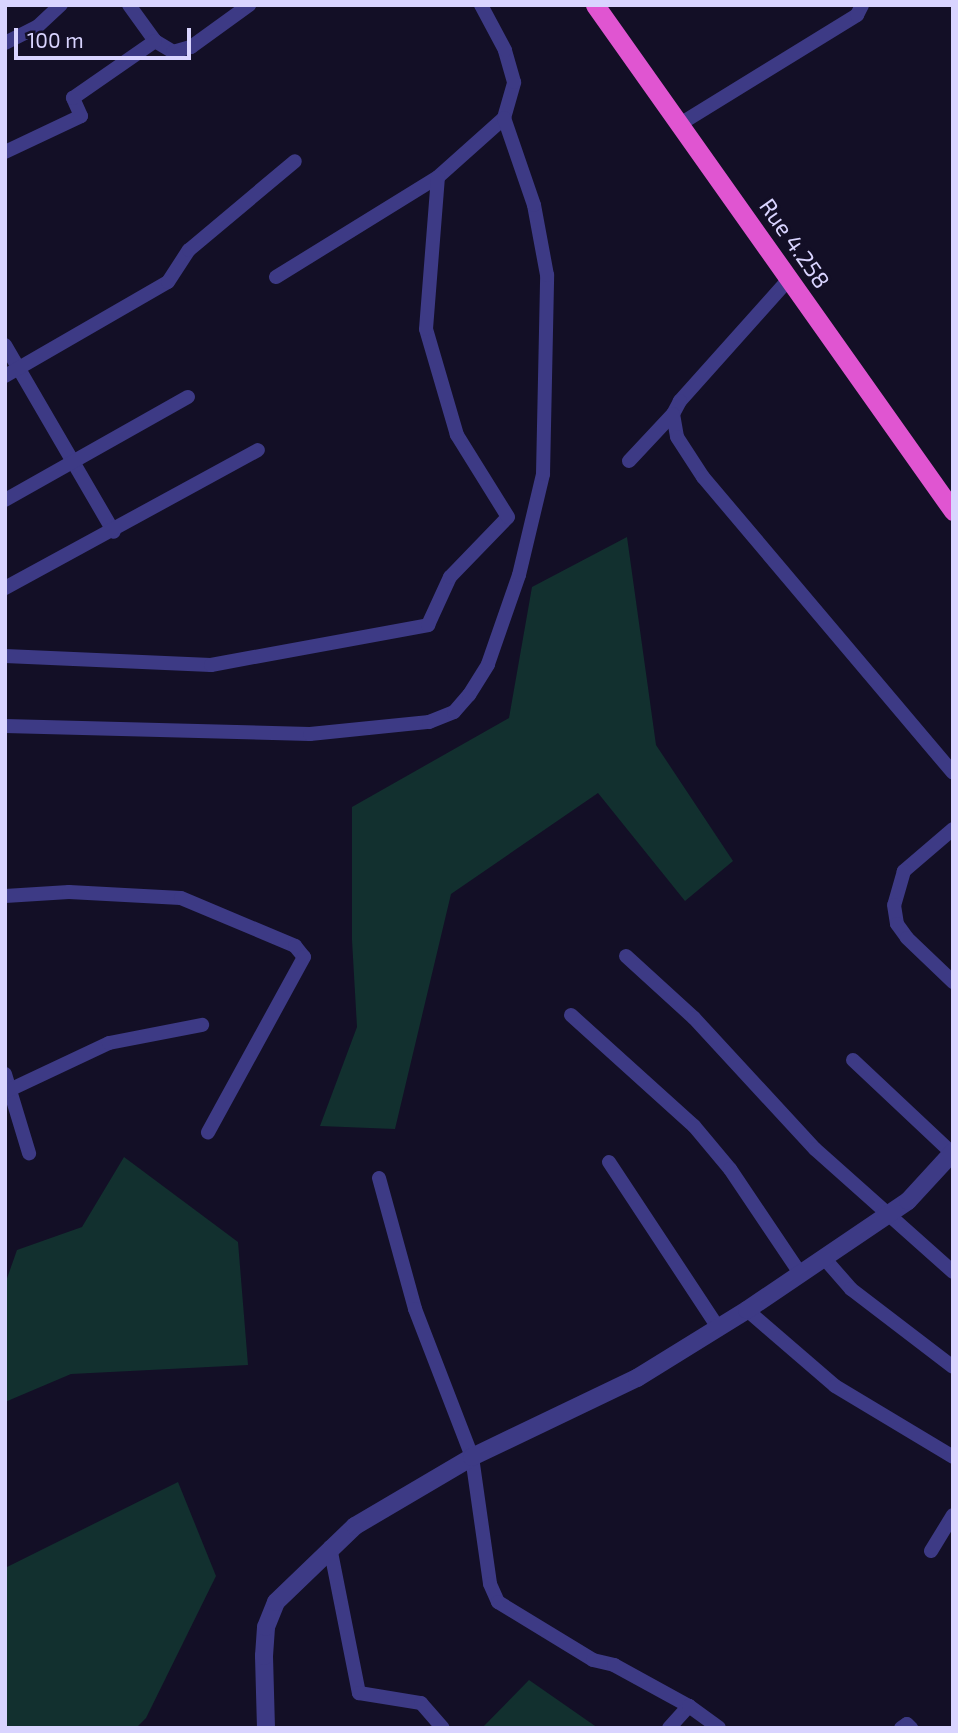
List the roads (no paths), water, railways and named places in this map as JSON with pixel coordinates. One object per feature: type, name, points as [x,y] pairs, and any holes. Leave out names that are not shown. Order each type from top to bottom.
[{"type":"highway","name":"Rue 4.258","points":[[595,5],[953,511]]},
{"type":"street","points":[[5,43],[37,27],[61,5]]},
{"type":"street","points":[[129,5],[164,49],[183,51],[248,5]]},
{"type":"street","points":[[276,277],[438,177],[504,118],[514,82],[505,50],[481,5]]},
{"type":"street","points":[[680,124],[857,15],[862,5]]},
{"type":"street","points":[[5,152],[81,116],[73,98],[155,41]]},
{"type":"street","points":[[5,726],[310,734],[429,722],[453,712],[469,695],[488,664],[519,575],[543,474],[547,275],[534,205],[504,118]]},
{"type":"street","points":[[12,373],[168,282],[189,250],[295,161]]},
{"type":"street","points":[[5,656],[211,665],[428,625],[450,578],[508,517],[457,435],[426,329],[438,177]]},
{"type":"street","points":[[629,461],[789,279]]},
{"type":"street","points":[[5,345],[12,373],[114,530]]},
{"type":"street","points":[[5,500],[188,397]]},
{"type":"street","points":[[673,414],[677,437],[703,477],[953,773]]},
{"type":"street","points":[[5,588],[258,450]]},
{"type":"street","points":[[953,829],[904,871],[894,905],[897,924],[907,938],[953,982]]},
{"type":"street","points":[[5,896],[69,891],[181,898],[299,952],[304,957],[208,1132]]},
{"type":"street","points":[[626,956],[694,1018],[815,1149],[953,1272]]},
{"type":"street","points":[[571,1015],[694,1126],[800,1273]]},
{"type":"street","points":[[8,1091],[109,1043],[202,1025]]},
{"type":"street","points":[[266,1728],[266,1627],[276,1602],[330,1547],[397,1497],[472,1457],[626,1384],[747,1310],[908,1201],[952,1153],[853,1060]]},
{"type":"street","points":[[5,1074],[29,1153]]},
{"type":"street","points":[[609,1162],[718,1326]]},
{"type":"street","points":[[379,1178],[415,1308],[472,1457],[490,1584],[498,1602],[593,1660],[614,1665],[689,1706],[719,1728]]},
{"type":"street","points":[[824,1258],[851,1289],[953,1367]]},
{"type":"street","points":[[747,1310],[835,1386],[953,1457]]},
{"type":"street","points":[[931,1552],[953,1515]]},
{"type":"street","points":[[330,1547],[359,1693],[421,1703],[443,1728]]},
{"type":"street","points":[[669,1728],[689,1706]]},
{"type":"street","points":[[901,1728],[907,1724],[911,1728]]}]
